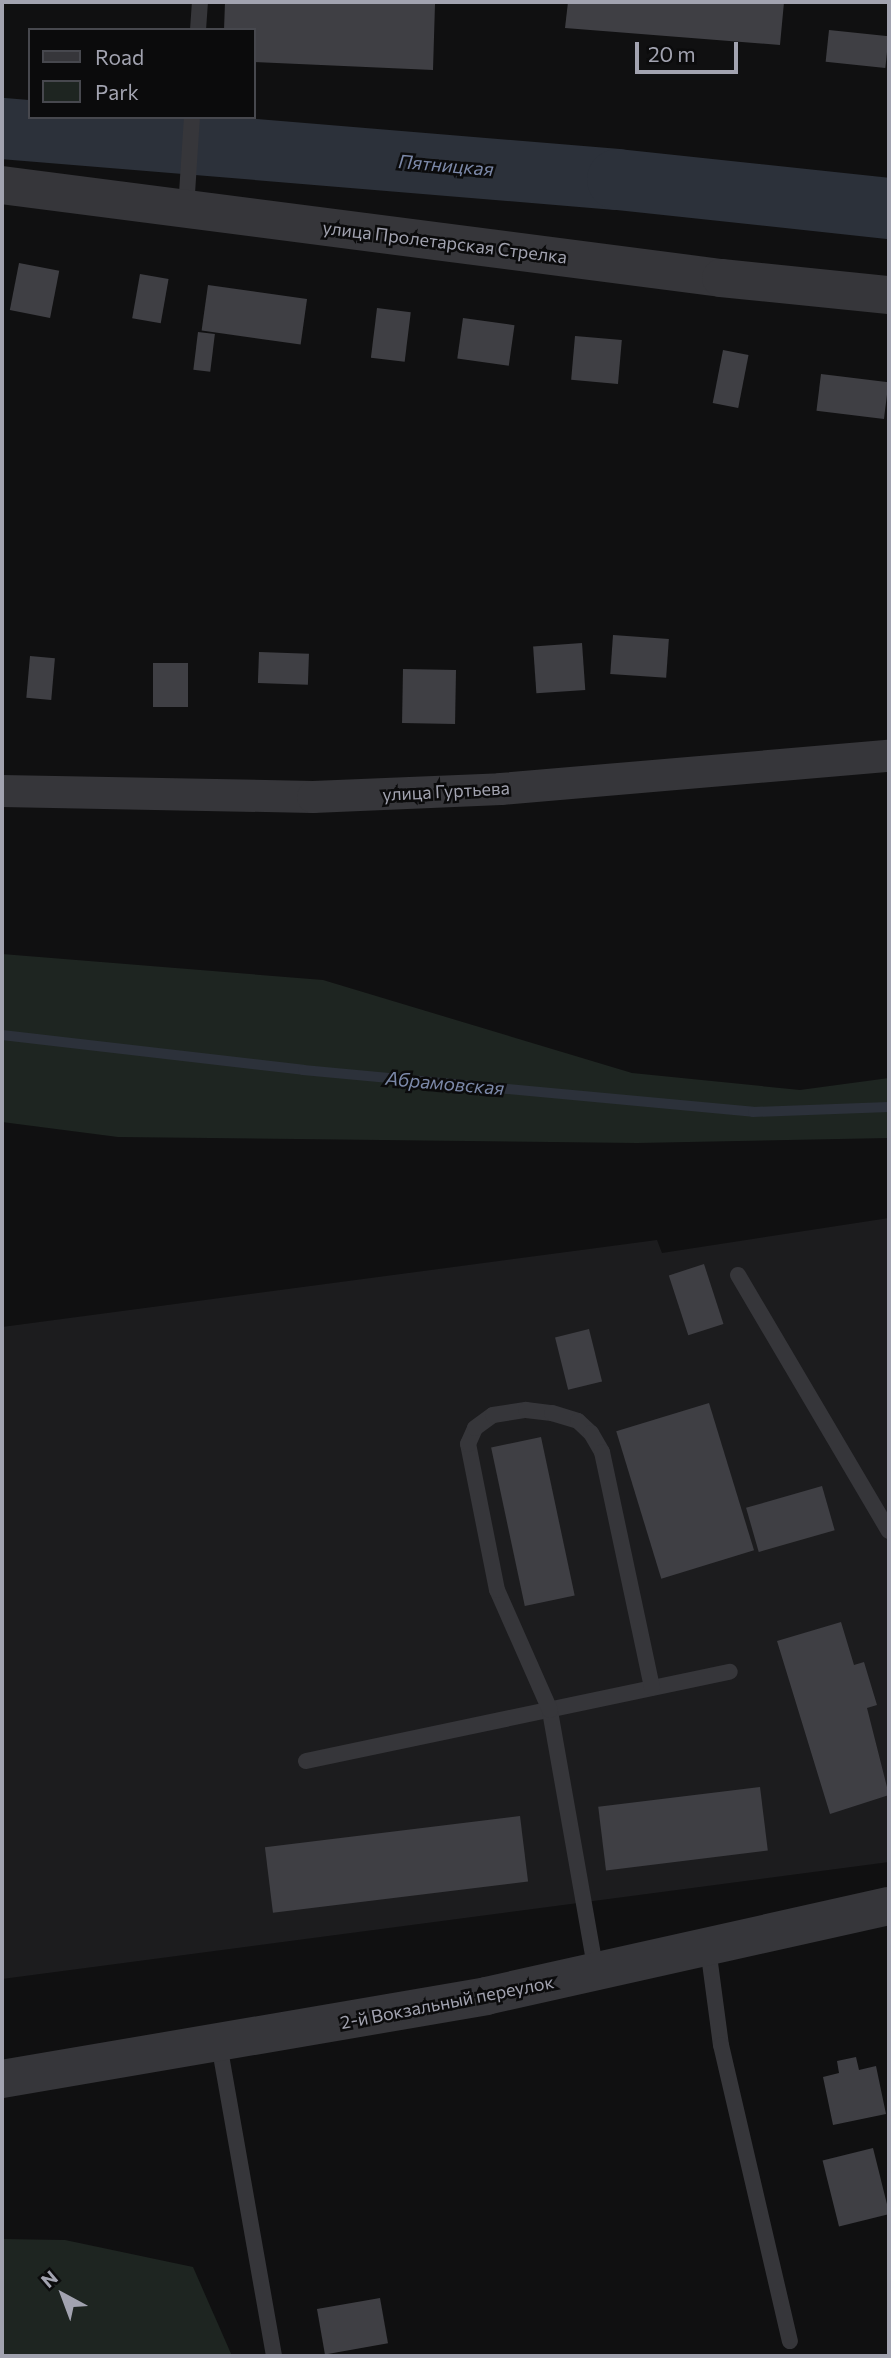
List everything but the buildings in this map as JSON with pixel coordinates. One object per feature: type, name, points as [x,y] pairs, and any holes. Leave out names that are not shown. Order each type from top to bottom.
[{"type":"street","name":"улица Пролетарская Стрелка","points":[[2,185],[721,278],[889,295]]},
{"type":"street","name":"улица Гуртьева","points":[[2,790],[313,797],[501,789],[889,756]]},
{"type":"street","name":"2-й Вокзальный переулок","points":[[2,2079],[219,2044],[596,1972],[889,1906]]},
{"type":"lane","points":[[198,28],[200,2]]},
{"type":"lane","points":[[186,209],[192,119]]},
{"type":"lane","points":[[738,1275],[889,1531]]},
{"type":"lane","points":[[596,1972],[550,1710],[497,1590],[468,1444],[475,1428],[493,1415],[526,1410],[552,1413],[578,1421],[591,1433],[602,1452],[652,1688]]},
{"type":"lane","points":[[306,1761],[730,1672]]},
{"type":"lane","points":[[708,1948],[721,2045],[790,2340]]},
{"type":"lane","points":[[219,2044],[274,2356]]},
{"type":"shaded area","points":[[889,1218],[889,1862],[2,1979],[2,1327],[657,1240],[662,1253]]},
{"type":"green space","points":[[2,954],[323,980],[632,1073],[800,1090],[889,1078],[889,1138],[637,1143],[118,1137],[2,1122]]},
{"type":"green space","points":[[2,2239],[65,2240],[193,2267],[232,2356],[2,2356]]},
{"type":"waterway","name":"Пятницкая","points":[[2,128],[617,179],[889,208]]},
{"type":"waterway","name":"Абрамовская","points":[[2,1035],[303,1070],[753,1112],[889,1107]]}]
